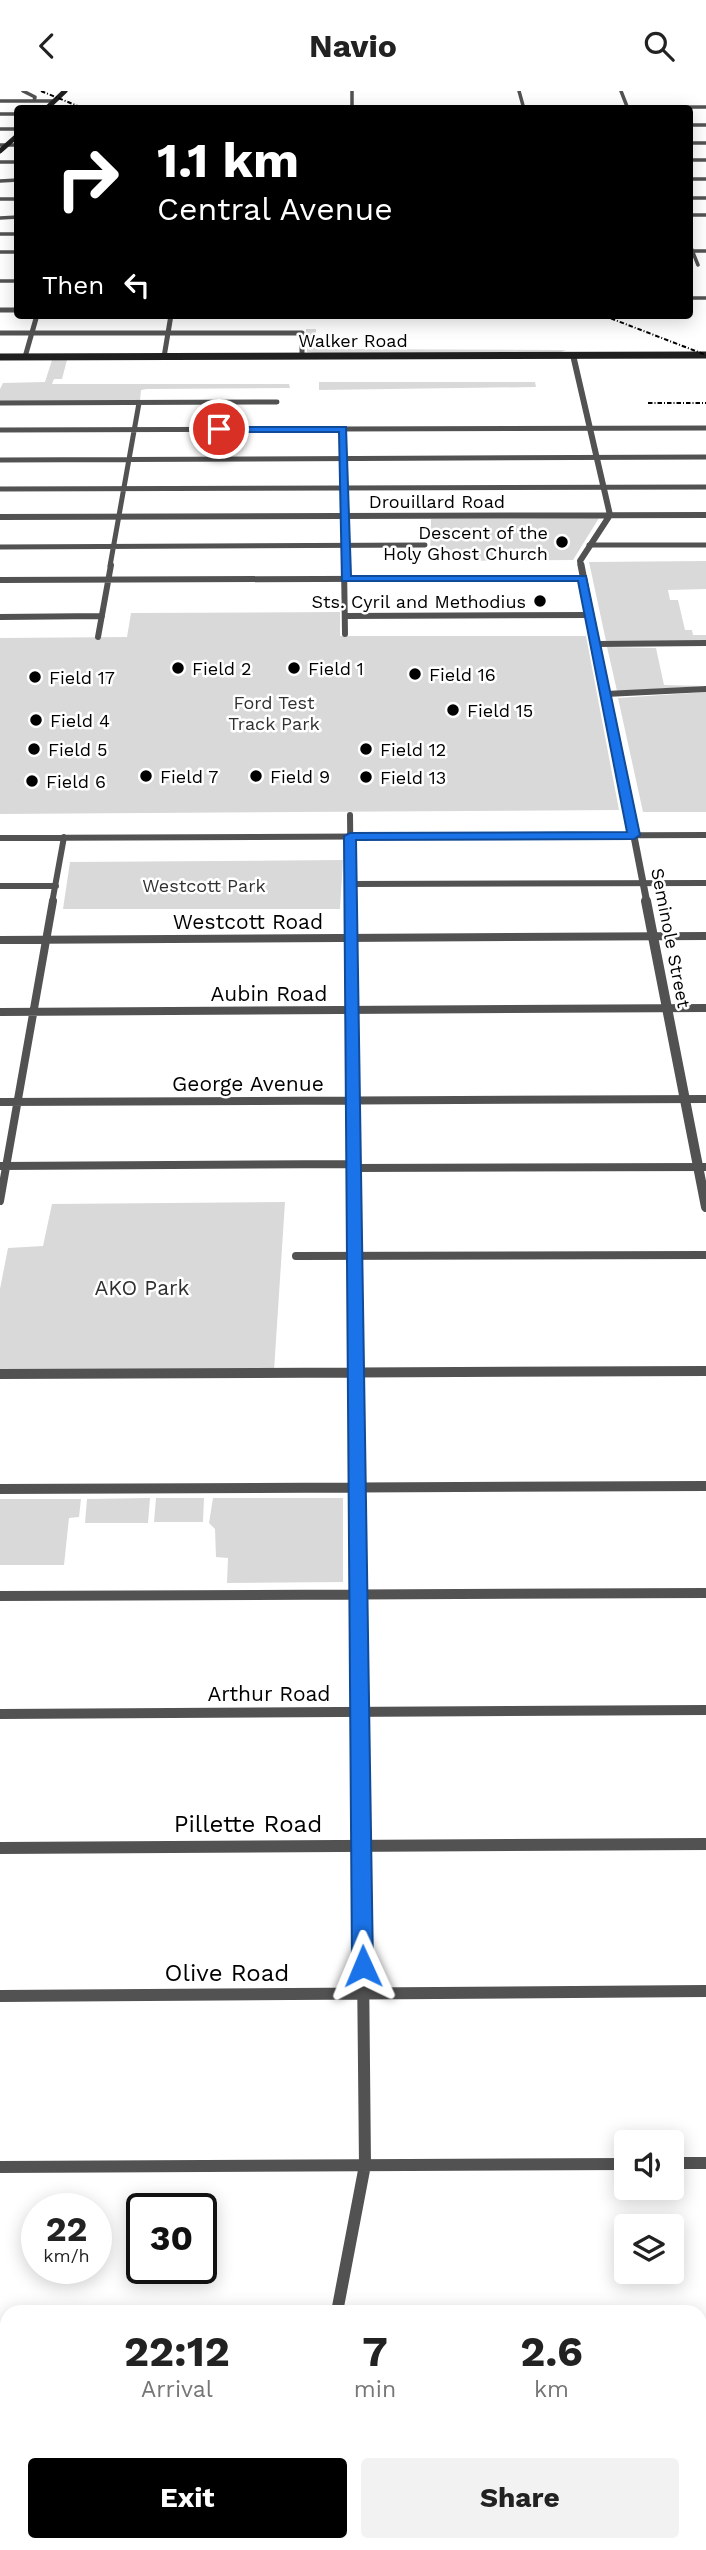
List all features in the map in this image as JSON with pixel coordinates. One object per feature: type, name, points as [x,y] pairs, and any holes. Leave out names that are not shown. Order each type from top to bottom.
[{"type":"main road","points":[[50,105],[65,91]]},
{"type":"main road","points":[[0,151],[3,145]]},
{"type":"main road","name":"Walker Road","points":[[0,357],[706,355]]},
{"type":"street","points":[[23,91],[35,97],[34,101]]},
{"type":"street","points":[[0,101],[54,101]]},
{"type":"street","points":[[693,255],[698,265]]},
{"type":"street","points":[[25,357],[36,319]]},
{"type":"street","points":[[164,357],[170,319]]},
{"type":"street","points":[[0,333],[302,333],[302,356]]},
{"type":"street","points":[[573,355],[610,515]]},
{"type":"street","points":[[576,367],[589,358],[609,355]]},
{"type":"street","points":[[0,403],[277,402]]},
{"type":"street","points":[[98,637],[139,403]]},
{"type":"street","points":[[0,430],[706,428]]},
{"type":"street","points":[[343,429],[345,634]]},
{"type":"street","points":[[0,460],[706,457]]},
{"type":"street","points":[[0,489],[706,487]]},
{"type":"street","name":"Seminole Street","points":[[610,515],[580,561],[702,1167],[706,1207]]},
{"type":"street","name":"Drouillard Road","points":[[0,517],[706,515]]},
{"type":"street","points":[[0,547],[425,545]]},
{"type":"street","points":[[589,545],[706,545]]},
{"type":"street","points":[[0,580],[583,578]]},
{"type":"street","points":[[346,616],[590,615]]},
{"type":"street","points":[[0,617],[102,617]]},
{"type":"street","points":[[597,644],[706,643]]},
{"type":"street","points":[[606,694],[706,689]]},
{"type":"street","points":[[338,2305],[365,2165],[350,815]]},
{"type":"street","points":[[0,838],[706,835]]},
{"type":"street","points":[[0,1202],[3,1166],[19,1102],[64,837]]},
{"type":"street","points":[[351,884],[706,883]]},
{"type":"street","points":[[0,886],[56,886]]},
{"type":"street","name":"Westcott Road","points":[[0,940],[706,936]]},
{"type":"street","name":"Aubin Road","points":[[0,1012],[706,1008]]},
{"type":"street","name":"George Avenue","points":[[0,1102],[706,1099]]},
{"type":"street","points":[[3,1166],[702,1167]]},
{"type":"street","points":[[296,1256],[706,1255]]},
{"type":"street","points":[[0,1374],[706,1371]]},
{"type":"street","points":[[0,1489],[706,1486]]},
{"type":"street","points":[[0,1596],[706,1593]]},
{"type":"street","name":"Arthur Road","points":[[0,1714],[706,1710]]},
{"type":"street","name":"Pillette Road","points":[[0,1848],[706,1844]]},
{"type":"street","name":"Olive Road","points":[[0,1996],[706,1991]]},
{"type":"street","points":[[684,2163],[706,2163]]},
{"type":"street","points":[[0,2167],[614,2164]]},
{"type":"green space","points":[[306,329],[316,329],[316,349],[566,350],[314,353],[307,352]]},
{"type":"green space","points":[[52,360],[67,360],[62,379],[54,379],[52,384],[289,384],[290,388],[147,389],[141,390],[140,401],[0,401],[3,383],[45,382]]},
{"type":"green space","points":[[319,382],[535,382],[536,387],[319,390]]},
{"type":"green space","points":[[599,518],[573,560],[430,561],[431,519]]},
{"type":"green space","points":[[706,561],[706,589],[668,590],[670,600],[678,600],[685,630],[692,630],[693,635],[706,635],[706,641],[606,641],[589,562]]},
{"type":"green space","name":"Ford Test Track Park","points":[[340,612],[340,636],[586,636],[619,810],[0,814],[0,638],[127,637],[131,613]]},
{"type":"green space","points":[[607,647],[656,648],[664,685],[706,686],[617,691]]},
{"type":"green space","points":[[706,692],[706,812],[643,812],[618,698]]},
{"type":"green space","name":"Westcott Park","points":[[343,860],[340,909],[63,909],[70,862]]},
{"type":"green space","name":"AKO Park","points":[[285,1202],[274,1371],[0,1372],[0,1289],[8,1248],[43,1246],[52,1204]]},
{"type":"green space","points":[[150,1498],[148,1523],[85,1523],[87,1499]]},
{"type":"green space","points":[[156,1498],[204,1498],[203,1522],[154,1522]]},
{"type":"green space","points":[[213,1498],[343,1498],[343,1582],[227,1583],[228,1558],[216,1557],[215,1529],[209,1523]]},
{"type":"green space","points":[[0,1499],[81,1499],[79,1517],[69,1518],[64,1565],[0,1565]]},
{"type":"railway","points":[[41,91],[75,105]]},
{"type":"railway","points":[[612,319],[706,355]]},
{"type":"railway","points":[[648,403],[706,403]]},
{"type":"place","name":"Descent of the Holy Ghost Church","points":[[562,542]]},
{"type":"place","name":"Sts. Cyril and Methodius","points":[[540,601]]},
{"type":"place","name":"Field 2","points":[[178,668]]},
{"type":"place","name":"Field 1","points":[[294,668]]},
{"type":"place","name":"Field 16","points":[[415,674]]},
{"type":"place","name":"Field 17","points":[[35,677]]},
{"type":"place","name":"Field 15","points":[[453,710]]},
{"type":"place","name":"Field 4","points":[[36,720]]},
{"type":"place","name":"Field 5","points":[[34,749]]},
{"type":"place","name":"Field 12","points":[[366,749]]},
{"type":"place","name":"Field 7","points":[[146,776]]},
{"type":"place","name":"Field 9","points":[[256,776]]},
{"type":"place","name":"Field 13","points":[[366,777]]},
{"type":"place","name":"Field 6","points":[[32,781]]},
{"type":"route","points":[[219,429],[343,429],[346,579],[583,578],[634,835],[350,836],[363,1966]]}]
